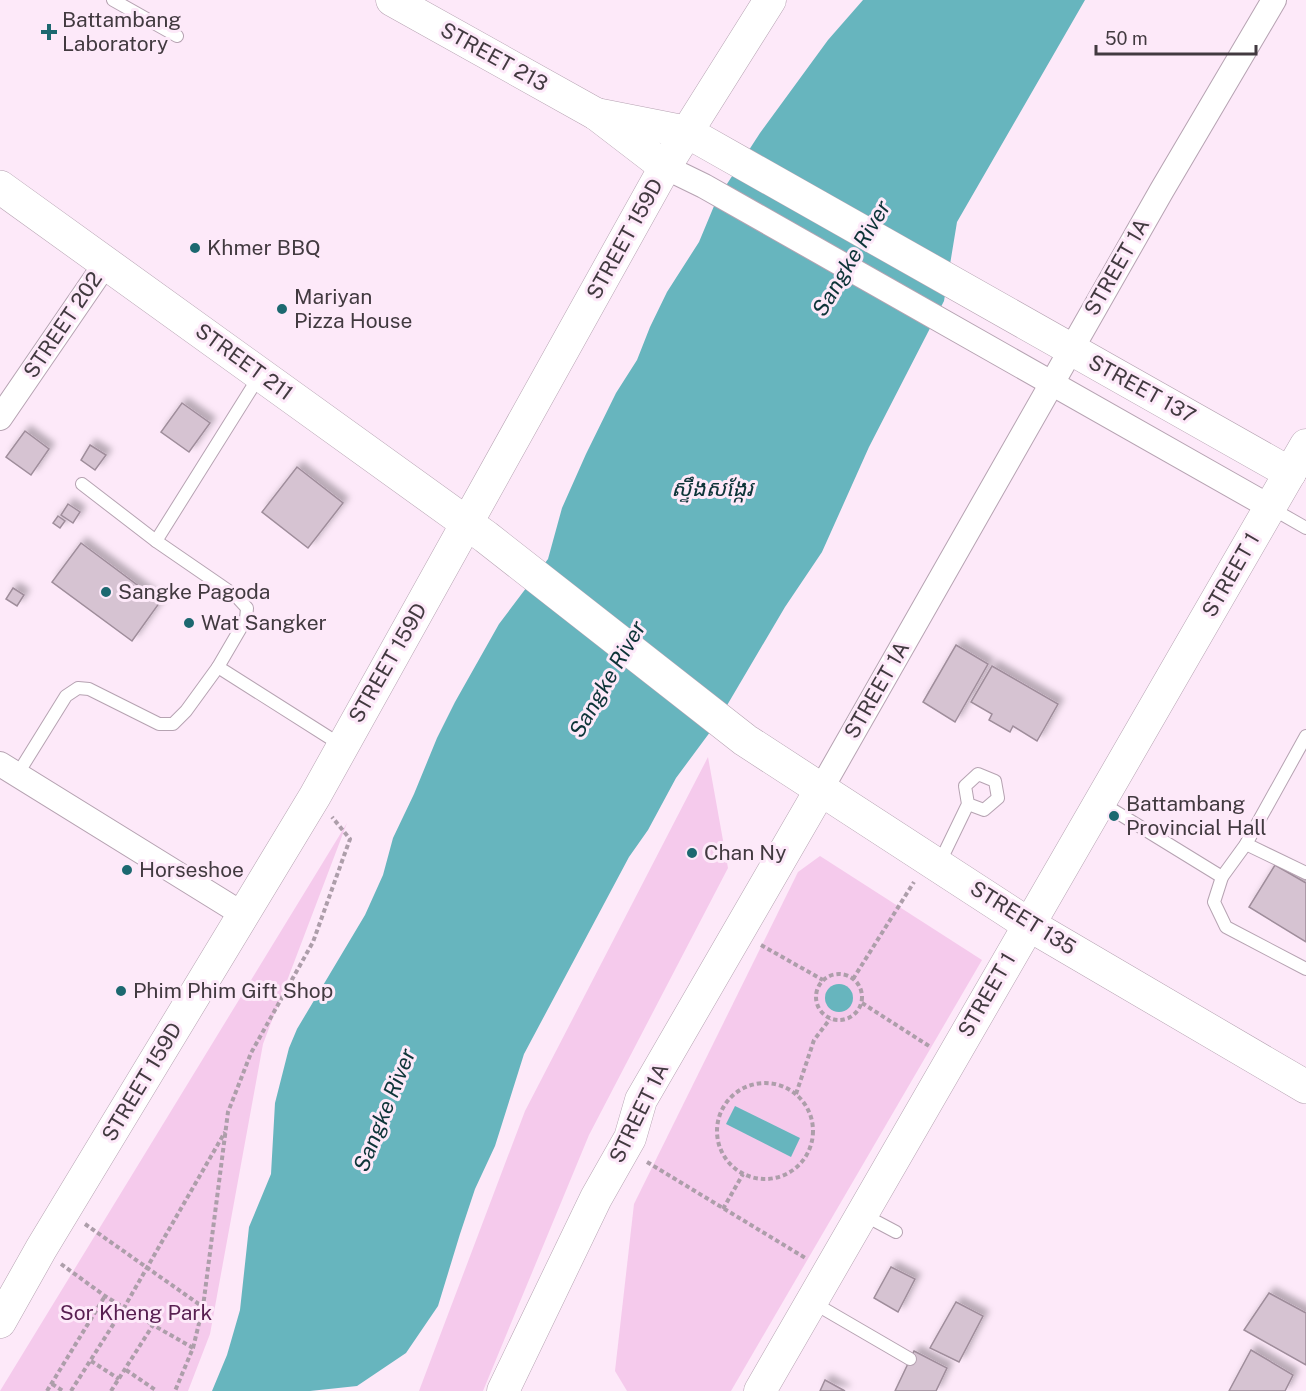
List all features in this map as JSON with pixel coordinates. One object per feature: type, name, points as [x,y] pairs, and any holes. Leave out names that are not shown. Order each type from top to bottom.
[{"type":"main road","name":"STREET 211","points":[[0,188],[106,262],[476,531],[745,740]]},
{"type":"main road","name":"STREET 135","points":[[745,740],[1029,924],[1306,1087]]},
{"type":"street","name":"STREET 213","points":[[392,0],[596,114],[665,167],[704,186],[1050,384]]},
{"type":"street","name":"STREET 159D","points":[[0,1322],[41,1249],[315,796],[341,745],[476,531],[665,167],[770,0]]},
{"type":"street","name":"STREET 1A","points":[[503,1391],[596,1198],[630,1138],[641,1100],[739,934],[1050,384],[1274,0]]},
{"type":"street","name":"STREET 213","points":[[596,114],[687,132],[726,152]]},
{"type":"street","name":"STREET 137","points":[[726,152],[1290,473]]},
{"type":"street","name":"STREET 202","points":[[0,417],[106,262]]},
{"type":"street","name":"STREET 137","points":[[1050,384],[1270,507]]},
{"type":"street","name":"STREET 1","points":[[760,1391],[1306,445]]},
{"type":"street","points":[[8,770],[244,915]]},
{"type":"lane","points":[[113,0],[177,36]]},
{"type":"lane","points":[[156,541],[261,374]]},
{"type":"lane","points":[[8,770],[66,696],[78,688],[89,688],[159,724],[173,724],[186,711],[218,667],[246,619],[247,608],[236,596],[156,541],[82,484]]},
{"type":"lane","points":[[1270,507],[1306,528]]},
{"type":"lane","points":[[218,667],[341,745]]},
{"type":"lane","points":[[1306,736],[1246,844],[1222,877],[1214,902],[1226,927],[1306,969]]},
{"type":"lane","points":[[1100,802],[1222,877]]},
{"type":"lane","points":[[933,862],[968,804]]},
{"type":"lane","points":[[1246,844],[1306,873]]},
{"type":"lane","points":[[861,1214],[896,1232]]},
{"type":"lane","points":[[811,1301],[910,1359]]},
{"type":"path","points":[[175,1391],[193,1348],[203,1307],[228,1112],[251,1053],[313,942],[350,839],[315,796]]},
{"type":"path","points":[[854,979],[933,862]]},
{"type":"path","points":[[739,934],[823,980]]},
{"type":"path","points":[[838,974],[854,979],[860,988],[862,1003],[859,1010],[846,1020],[830,1019],[823,1015],[816,1002],[818,986],[823,980],[838,974]]},
{"type":"path","points":[[862,1003],[951,1059]]},
{"type":"path","points":[[796,1095],[814,1040],[830,1019]]},
{"type":"path","points":[[759,1083],[782,1086],[796,1095],[808,1109],[813,1125],[808,1153],[791,1172],[775,1178],[759,1179],[742,1174],[724,1157],[718,1141],[717,1120],[724,1105],[743,1087],[759,1083]]},
{"type":"path","points":[[71,1391],[125,1306],[227,1129]]},
{"type":"path","points":[[646,1161],[828,1272]]},
{"type":"path","points":[[723,1209],[742,1174]]},
{"type":"path","points":[[65,1209],[203,1307]]},
{"type":"path","points":[[41,1249],[105,1296],[193,1348]]},
{"type":"path","points":[[47,1391],[105,1296]]},
{"type":"path","points":[[111,1391],[153,1325]]},
{"type":"path","points":[[91,1361],[119,1379]]},
{"type":"path","points":[[126,1370],[157,1391]]},
{"type":"path","points":[[52,1384],[63,1391]]},
{"type":"green space","points":[[708,757],[728,868],[589,1135],[483,1391],[419,1391],[525,1111]]},
{"type":"green space","name":"Sor Kheng Park","points":[[347,823],[263,1044],[210,1334],[188,1391],[0,1391]]},
{"type":"green space","points":[[820,856],[982,960],[731,1391],[627,1391],[615,1371],[634,1204],[798,872]]},
{"type":"water","name":"ស្ទឹងសង្កែរ","points":[[863,0],[1085,0],[957,222],[944,301],[869,447],[822,552],[785,607],[716,724],[676,778],[648,830],[629,857],[524,1054],[495,1146],[475,1189],[438,1306],[406,1353],[357,1386],[310,1391],[212,1391],[227,1355],[240,1310],[249,1227],[271,1174],[275,1103],[289,1048],[297,1029],[365,915],[383,875],[393,838],[455,702],[499,624],[548,559],[562,508],[586,454],[616,393],[637,360],[667,292],[699,242],[714,206],[704,186],[725,187],[760,133],[828,40]]},
{"type":"water","points":[[839,984],[849,988],[853,998],[849,1008],[839,1012],[829,1008],[825,998],[829,988]]},
{"type":"water","points":[[735,1106],[800,1138],[791,1157],[726,1124]]},
{"type":"building","points":[[182,403],[210,423],[189,452],[161,432]]},
{"type":"building","points":[[25,431],[49,449],[31,475],[6,457]]},
{"type":"building","points":[[90,445],[106,455],[95,470],[81,460]]},
{"type":"building","points":[[297,467],[343,503],[308,548],[262,512]]},
{"type":"building","points":[[68,504],[80,512],[73,523],[61,515]]},
{"type":"building","points":[[58,516],[65,521],[60,528],[53,523]]},
{"type":"building","name":"Sangke Pagoda","points":[[81,543],[160,602],[132,641],[52,582]]},
{"type":"building","points":[[13,588],[24,595],[17,606],[6,599]]},
{"type":"building","points":[[956,645],[988,664],[955,722],[923,702]]},
{"type":"building","points":[[992,666],[1058,704],[1037,741],[1013,726],[1010,732],[989,720],[992,714],[971,702]]},
{"type":"building","points":[[1275,865],[1306,883],[1306,942],[1249,907]]},
{"type":"building","points":[[891,1267],[915,1279],[898,1312],[874,1298]]},
{"type":"building","points":[[1269,1293],[1306,1313],[1306,1365],[1244,1330]]},
{"type":"building","points":[[956,1302],[983,1316],[959,1362],[930,1348]]},
{"type":"building","points":[[1251,1350],[1293,1375],[1285,1391],[1229,1391]]},
{"type":"building","points":[[914,1351],[947,1368],[936,1391],[895,1391]]},
{"type":"building","points":[[825,1380],[845,1391],[820,1391]]},
{"type":"place","name":"Battambang Laboratory","points":[[49,32]]},
{"type":"place","name":"Khmer BBQ","points":[[195,248]]},
{"type":"place","name":"Mariyan Pizza House","points":[[282,309]]},
{"type":"place","name":"Sangke Pagoda","points":[[106,592]]},
{"type":"place","name":"Wat Sangker","points":[[189,623]]},
{"type":"place","name":"Battambang Provincial Hall","points":[[1114,816]]},
{"type":"place","name":"Chan Ny","points":[[692,853]]},
{"type":"place","name":"Horseshoe","points":[[127,870]]},
{"type":"place","name":"Phim Phim Gift Shop","points":[[121,991]]},
{"type":"water label","name":"Sangke River","points":[[851,258]]},
{"type":"water label","name":"Sangke River","points":[[607,679]]},
{"type":"water label","name":"Sangke River","points":[[384,1110]]}]
